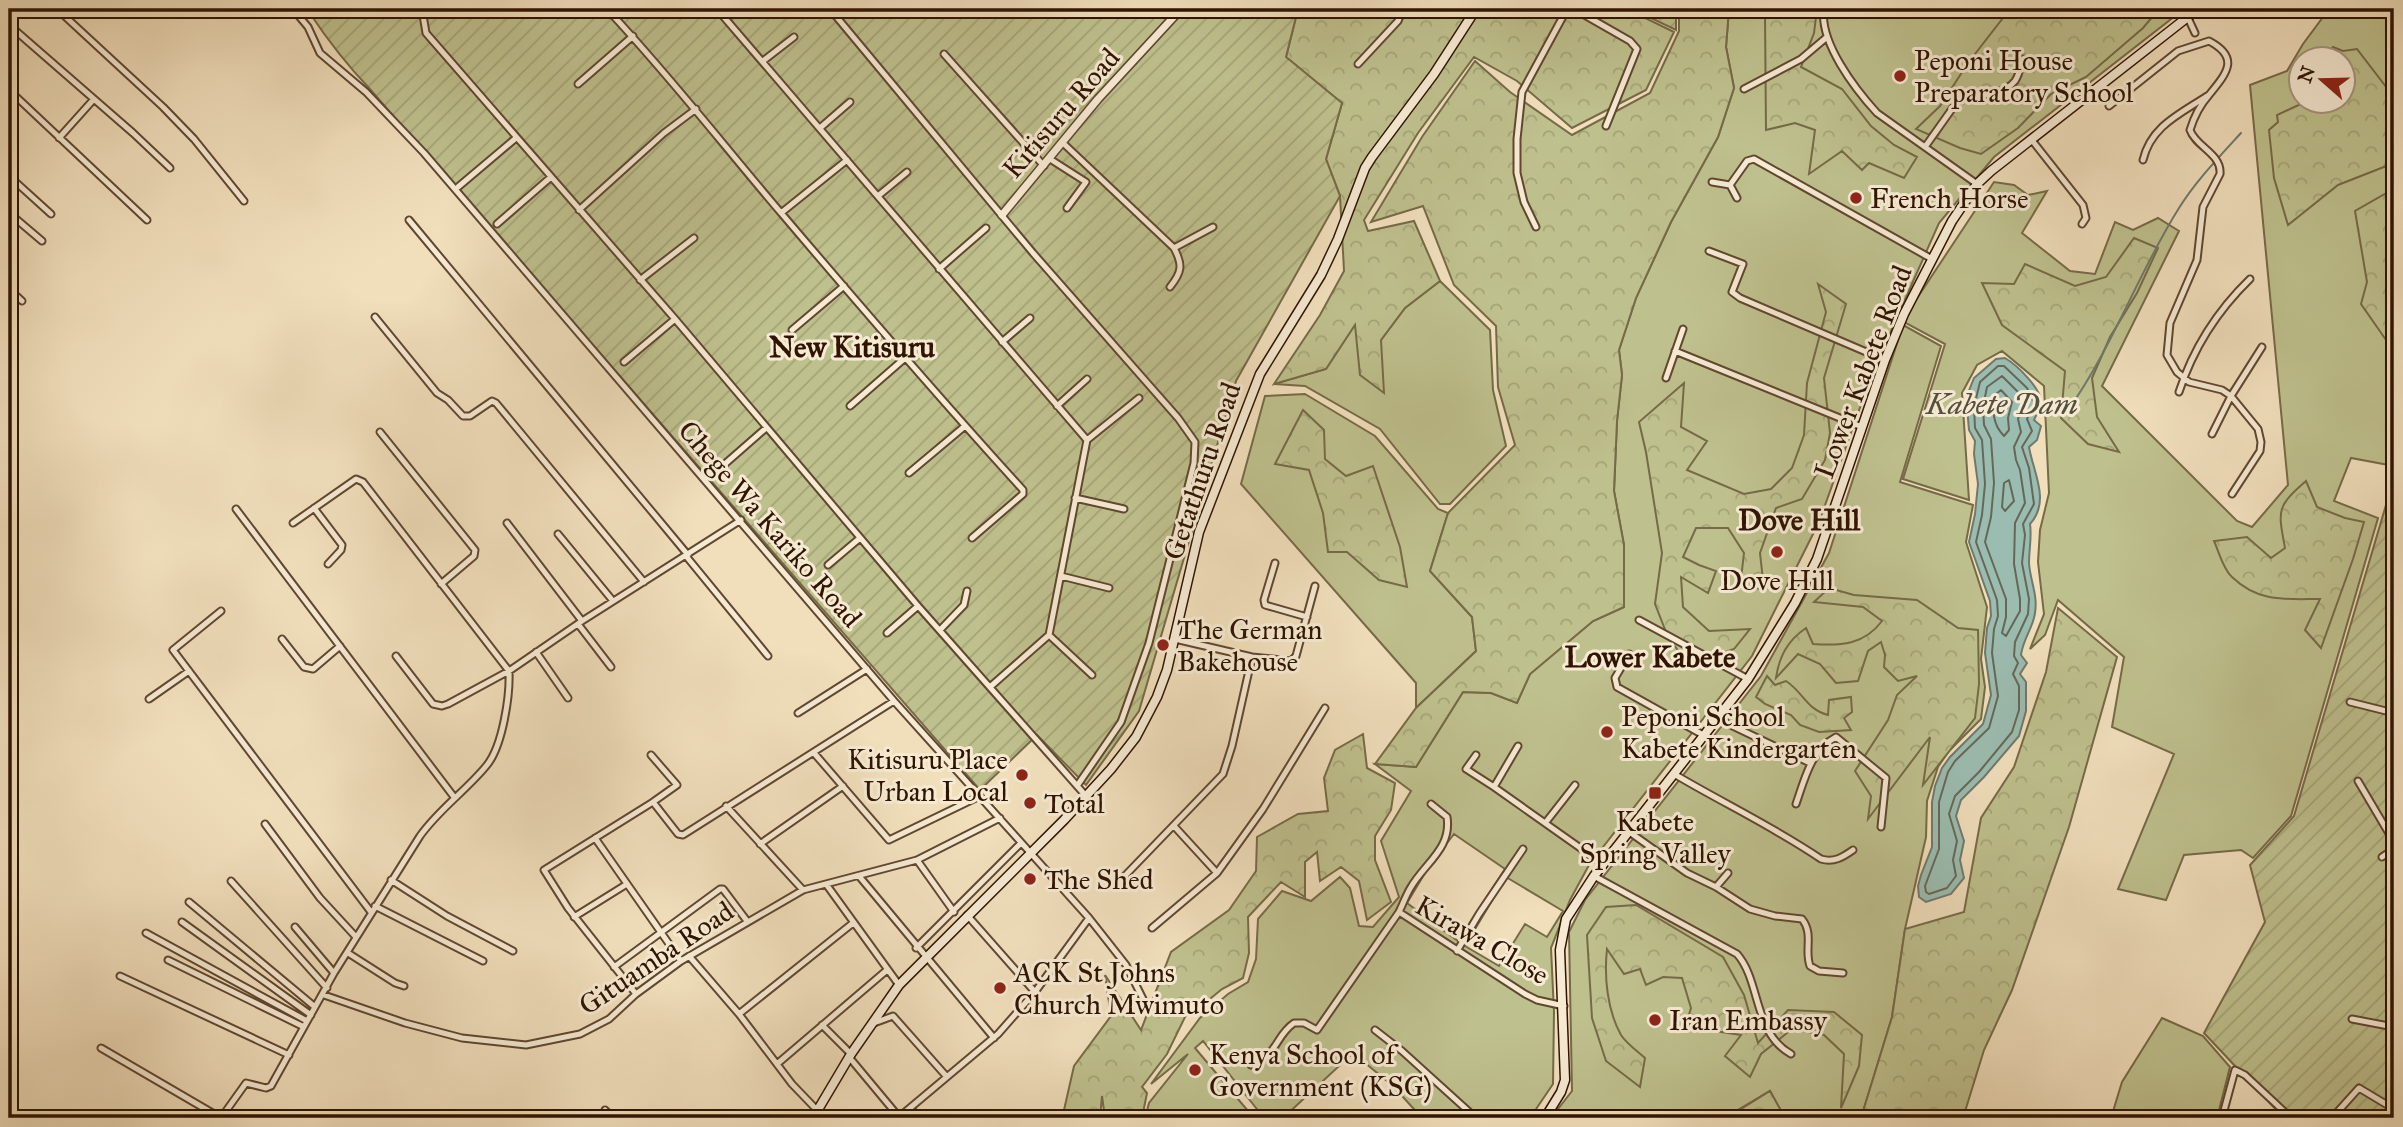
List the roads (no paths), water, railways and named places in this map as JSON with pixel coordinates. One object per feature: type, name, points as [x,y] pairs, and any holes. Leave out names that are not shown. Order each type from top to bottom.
[{"type":"main road","name":"Getathuru Road","points":[[815,1116],[850,1055],[899,985],[1086,796],[1111,769],[1145,720],[1160,688],[1175,639],[1199,532],[1260,374],[1321,275],[1372,156],[1434,74],[1476,9]]},
{"type":"main road","name":"Lower Kabete Road","points":[[1545,1118],[1565,1080],[1560,950],[1566,919],[1603,864],[1748,679],[1776,636],[1812,570],[1885,360],[1904,314],[1952,221],[1977,184],[2198,9]]},
{"type":"street","points":[[57,9],[163,107],[194,139],[244,201]]},
{"type":"street","name":"Chege Wa Kariko Road","points":[[293,9],[308,27],[320,53],[366,92],[424,153],[894,701],[1089,918],[1126,965],[1143,999]]},
{"type":"street","points":[[422,9],[426,33],[675,319],[918,606],[1086,796]]},
{"type":"street","points":[[607,9],[696,109],[905,358],[1023,490],[1023,494],[972,538]]},
{"type":"street","points":[[717,9],[1087,440]]},
{"type":"street","points":[[830,9],[1042,264],[1178,418],[1196,445],[1194,463],[1149,643],[1134,690],[1121,722],[1077,786]]},
{"type":"street","name":"Kitisuru Road","points":[[1002,215],[1098,99],[1181,9]]},
{"type":"street","points":[[1358,64],[1398,21],[1398,9]]},
{"type":"street","points":[[1536,227],[1524,202],[1517,173],[1522,92],[1567,9]]},
{"type":"street","points":[[1574,9],[1630,41],[1637,49],[1606,126]]},
{"type":"street","points":[[1824,9],[1823,23],[1827,37],[1865,100],[1877,113],[1977,184]]},
{"type":"street","points":[[2188,18],[2197,38]]},
{"type":"street","points":[[9,25],[170,168]]},
{"type":"street","points":[[578,84],[632,36]]},
{"type":"street","points":[[764,61],[794,37]]},
{"type":"street","points":[[1744,89],[1801,59],[1827,37]]},
{"type":"street","points":[[2109,106],[2197,38],[2209,41],[2224,51],[2227,73],[2209,94],[2190,130],[2221,169],[2203,207],[2197,260],[2173,315],[2168,338],[2168,355],[2177,372],[2194,385],[2222,390],[2231,396],[2258,429],[2260,451],[2232,494]]},
{"type":"street","points":[[944,54],[1047,163],[1086,182],[1067,208]]},
{"type":"street","points":[[1925,147],[1959,99],[2010,85],[2016,80],[2024,59]]},
{"type":"street","points":[[9,90],[147,220]]},
{"type":"street","points":[[2143,160],[2146,148],[2162,126],[2209,94]]},
{"type":"street","points":[[59,138],[94,99]]},
{"type":"street","points":[[820,128],[850,102]]},
{"type":"street","points":[[579,210],[664,133],[696,109]]},
{"type":"street","points":[[457,187],[516,138]]},
{"type":"street","points":[[2031,139],[2083,205],[2086,218],[2082,224]]},
{"type":"street","points":[[1063,143],[1174,248],[1181,261],[1181,274],[1170,287]]},
{"type":"street","points":[[1730,186],[1747,161],[1754,159],[1932,259]]},
{"type":"street","points":[[781,213],[846,160]]},
{"type":"street","points":[[878,196],[907,172]]},
{"type":"street","points":[[9,176],[51,214]]},
{"type":"street","points":[[497,224],[551,177]]},
{"type":"street","points":[[1712,182],[1730,186],[1737,198]]},
{"type":"street","points":[[9,213],[42,241]]},
{"type":"street","points":[[409,220],[768,656]]},
{"type":"street","points":[[1174,248],[1213,227]]},
{"type":"street","points":[[939,269],[986,228]]},
{"type":"street","points":[[640,280],[694,238]]},
{"type":"street","points":[[1709,251],[1743,264],[1732,292],[1740,298],[1885,360]]},
{"type":"street","points":[[2179,392],[2184,377],[2216,317],[2250,279]]},
{"type":"street","points":[[792,330],[844,286]]},
{"type":"street","points":[[9,289],[22,301]]},
{"type":"street","points":[[375,317],[436,393],[448,400],[463,416],[470,416],[492,401],[496,403],[644,582]]},
{"type":"street","points":[[1002,342],[1030,318]]},
{"type":"street","points":[[624,362],[675,319]]},
{"type":"street","points":[[1666,378],[1683,328]]},
{"type":"street","points":[[2212,434],[2231,396],[2262,347]]},
{"type":"street","points":[[1675,351],[1862,427]]},
{"type":"street","points":[[850,406],[905,358]]},
{"type":"street","points":[[1057,405],[1087,379]]},
{"type":"street","points":[[990,687],[1049,635],[1087,440],[1139,398]]},
{"type":"street","points":[[909,472],[965,426]]},
{"type":"street","points":[[710,477],[766,428]]},
{"type":"street","points":[[380,432],[475,550],[474,556],[441,584]]},
{"type":"street","points":[[101,1048],[221,1118],[246,1083],[266,1088],[271,1086],[334,973],[391,880],[434,816],[488,764],[494,752],[510,689],[509,671],[363,482],[356,479],[293,523]]},
{"type":"street","points":[[1075,498],[1124,509]]},
{"type":"street","points":[[314,508],[342,545],[328,564]]},
{"type":"street","points":[[236,509],[454,797]]},
{"type":"street","points":[[396,656],[433,704],[448,704],[509,671],[580,622],[741,520]]},
{"type":"street","points":[[506,523],[611,667]]},
{"type":"street","points":[[558,534],[613,601]]},
{"type":"street","points":[[828,565],[860,538]]},
{"type":"street","points":[[1275,563],[1264,604],[1307,617]]},
{"type":"street","points":[[1061,576],[1109,588]]},
{"type":"street","points":[[1175,639],[1252,657],[1294,660],[1315,586]]},
{"type":"street","points":[[940,630],[964,605],[967,591]]},
{"type":"street","points":[[887,633],[918,606]]},
{"type":"street","points":[[221,611],[174,648],[189,671],[373,909],[483,961]]},
{"type":"street","points":[[1639,620],[1748,679]]},
{"type":"street","points":[[1049,635],[1092,675]]},
{"type":"street","points":[[282,639],[304,667],[313,669],[319,667],[341,646]]},
{"type":"street","points":[[536,652],[568,698]]},
{"type":"street","points":[[1629,654],[1615,678],[1617,687],[1705,736]]},
{"type":"street","points":[[1117,884],[1223,774],[1252,657]]},
{"type":"street","points":[[798,713],[867,669]]},
{"type":"street","points":[[149,699],[189,671]]},
{"type":"street","points":[[653,802],[680,836],[894,701]]},
{"type":"street","points":[[2350,702],[2394,713]]},
{"type":"street","points":[[1152,928],[1217,873],[1263,809],[1325,708]]},
{"type":"street","points":[[1718,719],[1810,763]]},
{"type":"street","points":[[1796,804],[1810,763],[1828,741],[1836,737],[1884,776],[1886,780],[1881,827]]},
{"type":"street","points":[[1494,787],[1518,746]]},
{"type":"street","points":[[814,753],[891,840],[980,796]]},
{"type":"street","points":[[636,994],[574,917],[544,870],[677,785],[651,755]]},
{"type":"street","points":[[1476,755],[1466,769],[1603,864]]},
{"type":"street","points":[[1674,774],[1731,804],[1821,859],[1840,859],[1853,849]]},
{"type":"street","points":[[2358,781],[2394,842]]},
{"type":"street","points":[[1546,822],[1575,785]]},
{"type":"street","points":[[760,844],[843,786]]},
{"type":"street","points":[[1399,912],[1410,887],[1446,842],[1449,829],[1447,817],[1431,804]]},
{"type":"street","points":[[726,806],[803,890]]},
{"type":"street","name":"Gituamba Road","points":[[324,995],[405,1023],[462,1038],[526,1045],[580,1034],[609,1019],[636,994],[681,961],[803,890],[917,860],[1000,818]]},
{"type":"street","points":[[265,824],[320,898],[356,937]]},
{"type":"street","points":[[1174,826],[1217,873]]},
{"type":"street","points":[[1629,831],[1687,873],[1716,887],[1750,909],[1775,916],[1802,919],[1809,932],[1808,959],[1811,966],[1819,971],[1843,973]]},
{"type":"street","points":[[595,838],[681,961]]},
{"type":"street","points":[[916,948],[1021,843]]},
{"type":"street","points":[[1457,951],[1523,849]]},
{"type":"street","points":[[2382,856],[2394,849]]},
{"type":"street","points":[[917,860],[954,912]]},
{"type":"street","points":[[1716,887],[1728,873]]},
{"type":"street","points":[[859,876],[916,948],[994,1038]]},
{"type":"street","points":[[1594,876],[1737,954],[1744,964],[1758,1008],[1775,1043],[1791,1054]]},
{"type":"street","points":[[391,880],[447,916],[513,951]]},
{"type":"street","points":[[230,881],[327,988]]},
{"type":"street","points":[[574,917],[627,884]]},
{"type":"street","points":[[826,884],[899,985]]},
{"type":"street","points":[[614,967],[720,890],[723,889],[747,922]]},
{"type":"street","points":[[189,902],[315,1007]]},
{"type":"street","name":"Kirawa Close","points":[[1251,1065],[1268,1057],[1294,1023],[1304,1023],[1317,1030],[1399,912],[1525,995],[1564,1006]]},
{"type":"street","points":[[967,915],[1035,992]]},
{"type":"street","points":[[822,1025],[850,1055],[899,1118],[994,1038],[1035,992],[1089,918]]},
{"type":"street","points":[[182,922],[307,1021]]},
{"type":"street","points":[[739,1014],[853,923]]},
{"type":"street","points":[[295,928],[334,973]]},
{"type":"street","points":[[146,933],[307,1021]]},
{"type":"street","points":[[348,953],[404,986]]},
{"type":"street","points":[[689,956],[739,1014],[815,1116]]},
{"type":"street","points":[[169,960],[307,1021]]},
{"type":"street","points":[[777,1064],[887,970]]},
{"type":"street","points":[[120,976],[289,1055]]},
{"type":"street","points":[[871,1025],[893,1016],[947,1077]]},
{"type":"street","points":[[2352,1019],[2394,1027]]},
{"type":"street","points":[[1375,1030],[1476,1118]]},
{"type":"street","points":[[2222,1118],[2235,1070],[2245,1075],[2291,1118]]},
{"type":"street","points":[[2332,1118],[2359,1088],[2394,1109]]},
{"type":"street","points":[[909,1109],[924,1118]]},
{"type":"street","points":[[604,1110],[613,1118]]},
{"type":"water","name":"Kabete Dam","points":[[2005,358],[2034,385],[2041,398],[2034,420],[2041,426],[2037,440],[2029,447],[2040,496],[2036,515],[2030,524],[2029,563],[2035,613],[2021,655],[2027,663],[2020,674],[2026,682],[2026,711],[2019,736],[1961,800],[1956,816],[1964,841],[1960,860],[1964,878],[1951,894],[1926,902],[1919,897],[1918,886],[1932,847],[1932,802],[1935,786],[1950,757],[1983,724],[1991,695],[1985,653],[1991,616],[1990,601],[1969,542],[1978,484],[1975,441],[1969,430],[1967,407],[1968,393],[1974,378],[1996,359]]},
{"type":"waterway","points":[[2041,407],[2068,410],[2099,361],[2179,208],[2200,179],[2241,133]]},
{"type":"place","name":"Peponi House Preparatory School","points":[[1900,76]]},
{"type":"place","name":"French Horse","points":[[1856,198]]},
{"type":"place","name":"Dove Hill","points":[[1777,552]]},
{"type":"place","name":"The German Bakehouse","points":[[1163,645]]},
{"type":"place","name":"Peponi School Kabete Kindergarten","points":[[1607,732]]},
{"type":"place","name":"Kitisuru Place Urban Local","points":[[1022,775]]},
{"type":"place","name":"Kabete Spring Valley","points":[[1655,793]]},
{"type":"place","name":"Total","points":[[1030,803]]},
{"type":"place","name":"The Shed","points":[[1030,879]]},
{"type":"place","name":"ACK St Johns Church Mwimuto","points":[[1000,988]]},
{"type":"place","name":"Iran Embassy","points":[[1655,1020]]},
{"type":"place","name":"Kenya School of Government (KSG)","points":[[1195,1070]]},
{"type":"district","name":"New Kitisuru","points":[[852,347]]},
{"type":"district","name":"Dove Hill","points":[[1799,520]]},
{"type":"district","name":"Lower Kabete","points":[[1650,657]]}]
